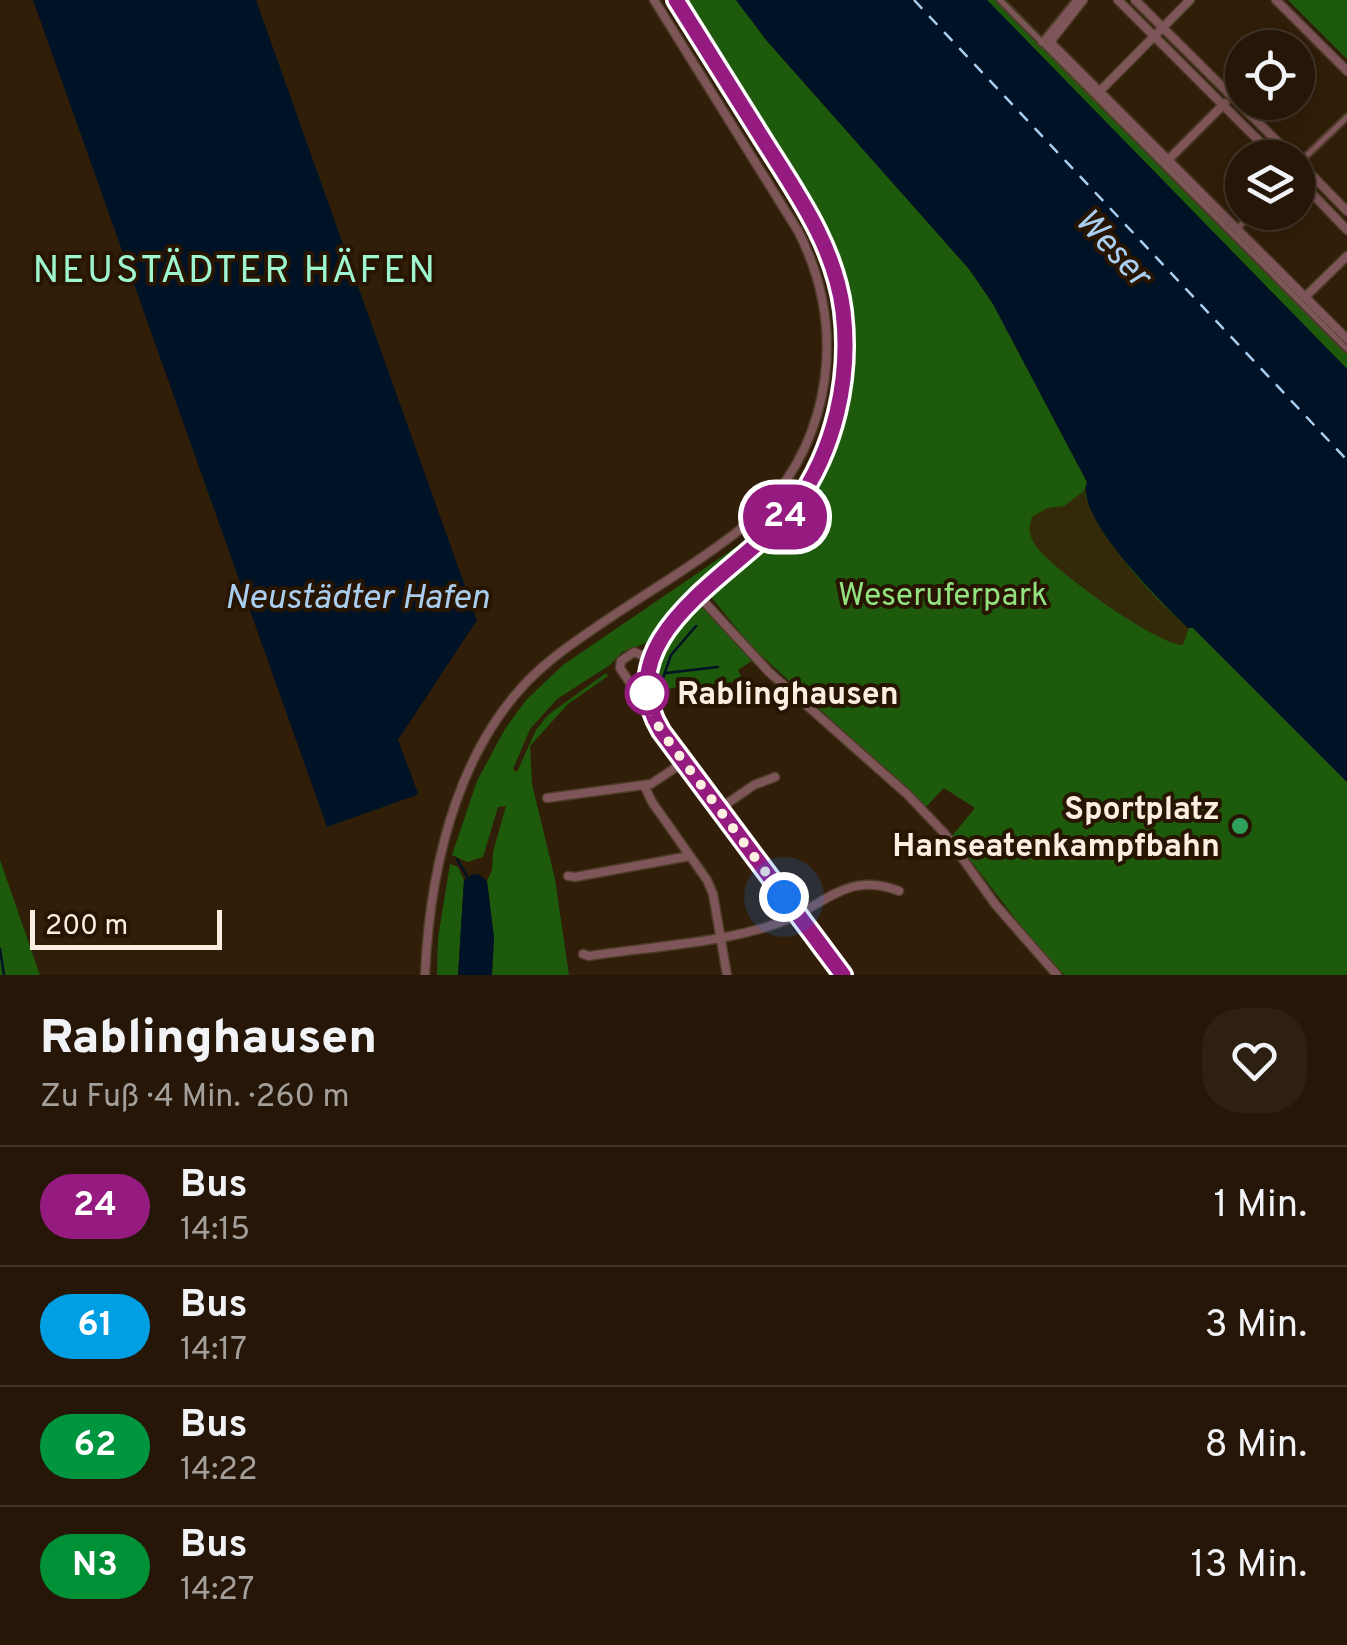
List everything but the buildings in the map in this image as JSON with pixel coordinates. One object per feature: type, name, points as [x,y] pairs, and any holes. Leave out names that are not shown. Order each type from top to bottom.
[{"type":"street","points":[[425,975],[430,909],[440,854],[476,759],[509,703],[552,659],[758,514],[777,495],[806,449],[821,404],[828,342],[824,302],[812,261],[798,231],[654,0]]},
{"type":"street","points":[[654,720],[648,700],[652,660],[667,629],[697,594],[764,541],[805,490],[833,429],[846,362],[838,285],[826,248],[808,210],[676,0]]},
{"type":"street","points":[[1000,0],[1100,92],[1225,217]]},
{"type":"street","points":[[1046,41],[1080,0]]},
{"type":"street","points":[[1118,0],[1258,140]]},
{"type":"street","points":[[1136,0],[1225,89]]},
{"type":"street","points":[[1100,92],[1190,0]]},
{"type":"street","points":[[1276,0],[1347,71]]},
{"type":"street","points":[[1046,41],[1347,349]]},
{"type":"street","points":[[1168,160],[1223,105]]},
{"type":"street","points":[[1315,145],[1347,117]]},
{"type":"street","points":[[1256,120],[1276,140]]},
{"type":"street","points":[[1315,179],[1347,211]]},
{"type":"street","points":[[1315,197],[1347,230]]},
{"type":"street","points":[[1238,230],[1347,339]]},
{"type":"street","points":[[1305,298],[1347,256]]},
{"type":"street","points":[[697,594],[769,672],[908,795],[1057,975]]},
{"type":"street","points":[[652,660],[634,652],[620,661],[620,668],[684,762],[843,975]]},
{"type":"street","points":[[547,798],[651,784],[684,762]]},
{"type":"street","points":[[719,809],[754,784],[775,777]]},
{"type":"street","points":[[644,785],[712,894],[727,975]]},
{"type":"street","points":[[568,876],[690,856]]},
{"type":"street","points":[[583,954],[763,928],[857,883],[899,891]]},
{"type":"green space","name":"Weseruferpark","points":[[680,0],[736,0],[767,41],[969,269],[993,304],[1087,482],[1084,491],[1188,627],[1347,782],[1347,975],[1064,975],[1026,933],[952,836],[975,808],[944,788],[926,807],[751,646],[707,592],[781,527],[822,464],[844,394],[847,321],[841,284],[818,220]]},
{"type":"green space","points":[[987,0],[997,0],[1347,352],[1347,369]]},
{"type":"green space","points":[[1288,0],[1347,0],[1347,59]]},
{"type":"green space","points":[[777,519],[751,546],[694,592],[649,642],[622,652],[610,665],[557,699],[530,729],[513,769],[517,772],[536,730],[548,715],[606,673],[608,676],[568,704],[530,746],[532,784],[555,879],[569,975],[492,975],[494,938],[487,881],[506,806],[498,807],[483,857],[467,862],[452,855],[477,781],[505,729],[526,700],[563,665]]},
{"type":"green space","points":[[703,603],[753,660],[738,670],[743,681],[654,690],[675,629]]},
{"type":"green space","points":[[0,860],[40,975],[0,975]]},
{"type":"green space","points":[[450,864],[458,867],[464,880],[458,975],[437,975],[438,938]]},
{"type":"sand","points":[[1084,491],[1102,528],[1128,566],[1189,628],[1183,645],[1151,632],[1105,604],[1062,571],[1034,542],[1030,532],[1032,517],[1047,508],[1064,506]]},
{"type":"water","name":"Neustädter Hafen","points":[[33,0],[256,0],[477,620],[398,740],[418,793],[414,796],[327,827]]},
{"type":"water","name":"Weser","points":[[736,0],[987,0],[1347,369],[1347,782],[1193,628],[1188,628],[1123,559],[1094,516],[1087,498],[1087,482],[993,304],[969,269],[767,41]]},
{"type":"water","points":[[473,874],[487,881],[494,938],[492,975],[458,975],[464,880]]},
{"type":"waterway","points":[[661,684],[671,655],[696,626]]},
{"type":"waterway","points":[[666,673],[718,667]]},
{"type":"waterway","points":[[457,859],[469,880]]},
{"type":"waterway","points":[[0,949],[4,975]]},
{"type":"ferry route","points":[[914,0],[1347,460]]},
{"type":"bus line","name":"24","points":[[676,0],[808,210],[826,248],[843,308],[846,362],[833,429],[805,490],[764,541],[697,594],[667,629],[652,660],[647,685],[649,708],[661,731],[843,975]]},
{"type":"place","name":"Rablinghausen","points":[[647,693]]},
{"type":"place","name":"Sportplatz Hanseatenkampfbahn","points":[[1240,826]]},
{"type":"district","name":"NEUSTÄDTER HÄFEN","points":[[235,269]]},
{"type":"route","points":[[647,693],[649,708],[661,731],[784,897]]}]
